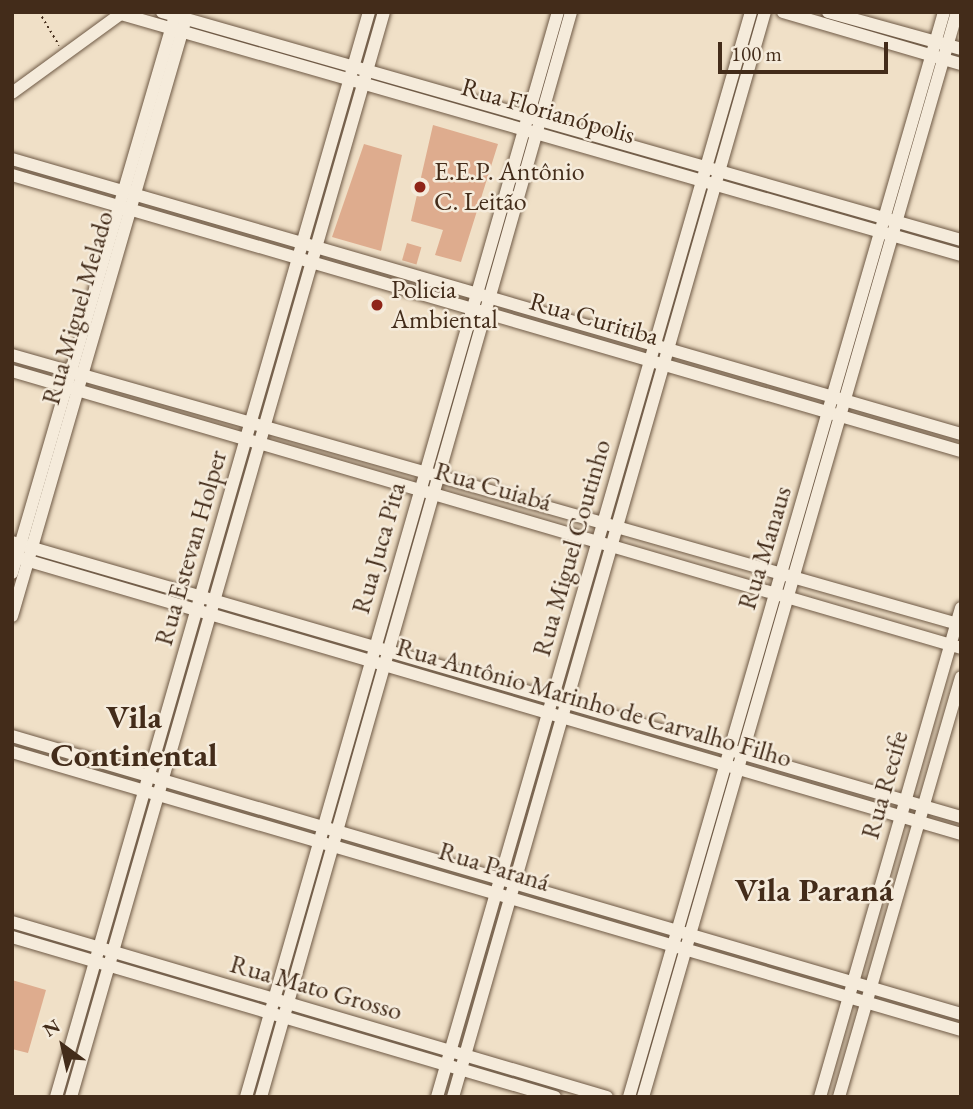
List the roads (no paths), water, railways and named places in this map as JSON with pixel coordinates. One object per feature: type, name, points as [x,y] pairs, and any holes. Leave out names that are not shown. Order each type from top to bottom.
[{"type":"street","name":"Rua Florianópolis","points":[[162,12],[351,73],[532,125],[961,240]]},
{"type":"street","name":"Rua Estevan Holper","points":[[56,1097],[369,12]]},
{"type":"street","name":"Rua Estevan Holper","points":[[71,1097],[384,12]]},
{"type":"street","name":"Rua Juca Pita","points":[[261,1097],[489,298],[558,12]]},
{"type":"street","name":"Rua Juca Pita","points":[[246,1097],[472,307],[571,12]]},
{"type":"street","name":"Rua Miguel Coutinho","points":[[437,1097],[562,718],[558,701],[603,521],[661,347],[711,174],[751,12]]},
{"type":"street","name":"Rua Miguel Coutinho","points":[[711,174],[765,12]]},
{"type":"street","points":[[783,12],[961,64]]},
{"type":"street","points":[[828,12],[961,49]]},
{"type":"street","name":"Rua Manaus","points":[[942,43],[944,12]]},
{"type":"street","name":"Rua Manaus","points":[[629,1097],[679,946],[937,57],[957,12]]},
{"type":"street","name":"Rua Florianópolis","points":[[122,13],[180,19]]},
{"type":"street","points":[[12,93],[122,13]]},
{"type":"street","name":"Rua Miguel Melado","points":[[12,573],[78,371],[180,19]]},
{"type":"street","name":"Rua Curitiba","points":[[12,159],[961,434]]},
{"type":"street","name":"Rua Florianópolis","points":[[711,174],[887,234],[961,255]]},
{"type":"street","name":"Rua Curitiba","points":[[12,175],[961,451]]},
{"type":"street","points":[[13,373],[17,357]]},
{"type":"street","name":"Rua Cuiabá","points":[[17,357],[78,371],[439,477],[618,525],[958,624]]},
{"type":"street","name":"Rua Miguel Coutinho","points":[[453,1097],[466,1056],[548,713],[558,701],[618,525],[656,361]]},
{"type":"street","name":"Rua Cuiabá","points":[[13,373],[782,593],[955,646]]},
{"type":"street","name":"Rua Miguel Melado","points":[[12,616],[20,552]]},
{"type":"street","name":"Rua Antônio Marinho de Carvalho Filho","points":[[20,552],[215,600],[961,817]]},
{"type":"street","name":"Rua Antônio Marinho de Carvalho Filho","points":[[20,552],[196,610],[961,834]]},
{"type":"street","name":"Rua Recife","points":[[820,1097],[905,799],[955,646],[961,608]]},
{"type":"street","name":"Rua Recife","points":[[839,1097],[961,677]]},
{"type":"street","name":"Rua Paraná","points":[[12,736],[162,780],[321,833],[505,887],[683,932],[961,1014]]},
{"type":"street","name":"Rua Paraná","points":[[12,752],[158,796],[321,833]]},
{"type":"street","name":"Rua Paraná","points":[[505,887],[679,946],[961,1030]]},
{"type":"street","name":"Rua Mato Grosso","points":[[12,922],[99,948],[111,959]]},
{"type":"street","name":"Rua Mato Grosso","points":[[12,937],[95,961],[111,959],[272,1006],[461,1070],[555,1097]]},
{"type":"street","name":"Rua Manaus","points":[[643,1097],[679,946]]},
{"type":"street","name":"Rua Mato Grosso","points":[[287,1011],[450,1051],[607,1097]]},
{"type":"place","name":"E.E.P. Antônio C. Leitão","points":[[420,187]]},
{"type":"place","name":"Policia Ambiental","points":[[377,305]]},
{"type":"district","name":"Vila Continental","points":[[134,736]]},
{"type":"district","name":"Vila Paraná","points":[[814,890]]}]
